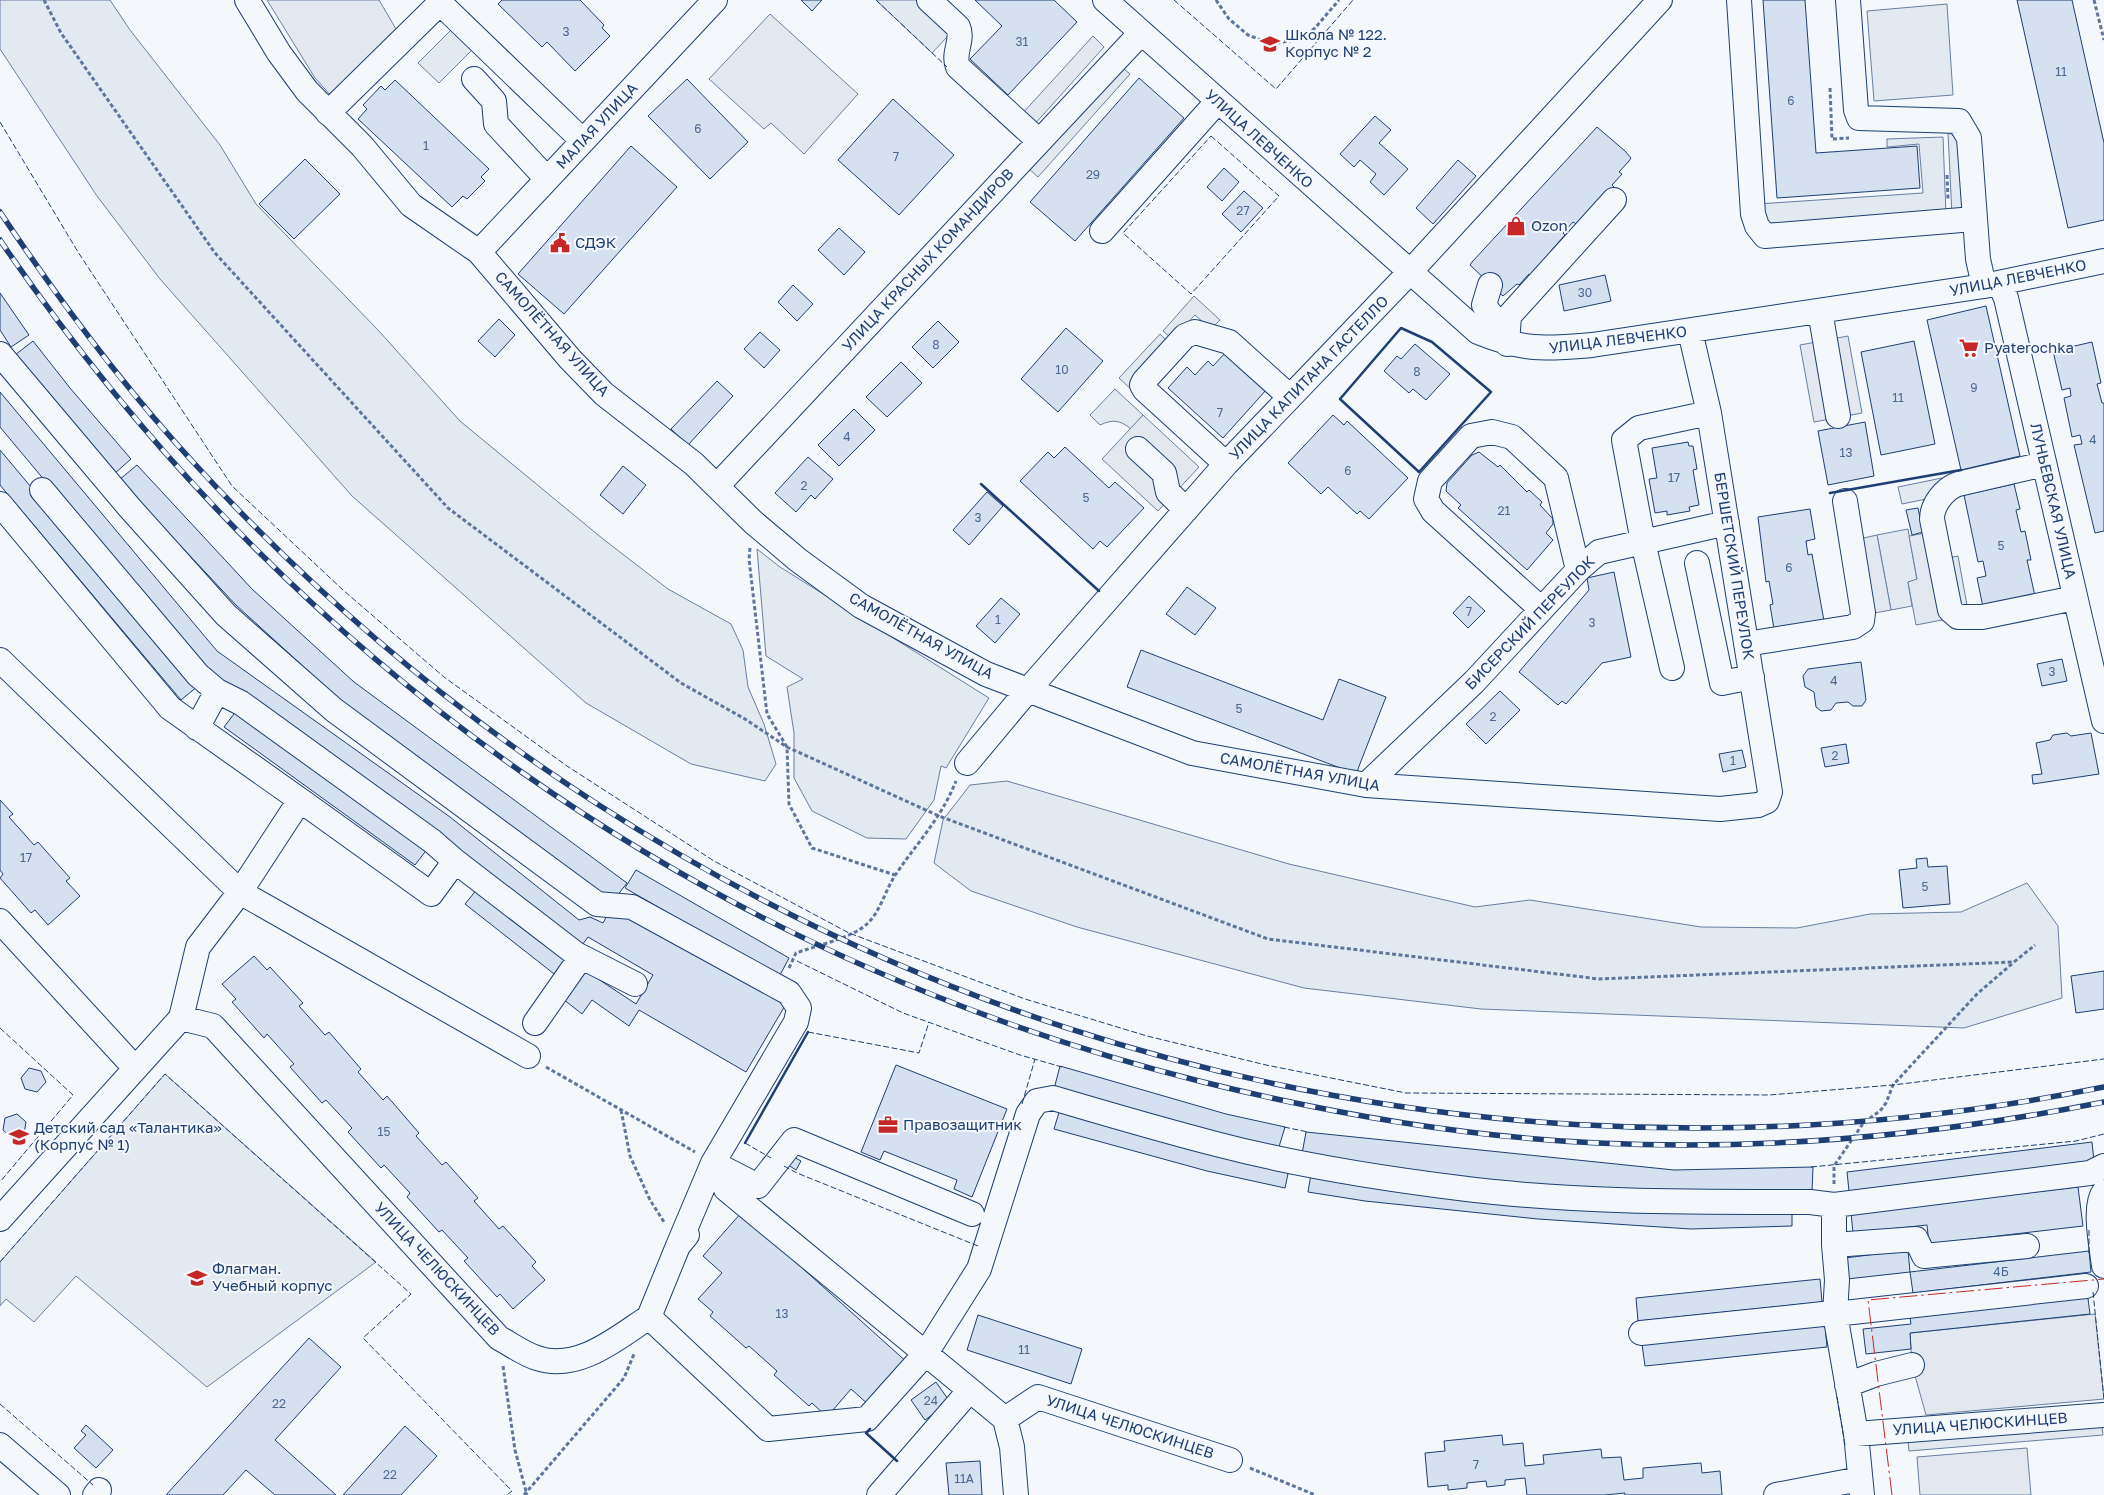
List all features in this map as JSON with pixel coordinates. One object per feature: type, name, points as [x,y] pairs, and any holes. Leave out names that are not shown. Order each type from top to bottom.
[{"type":"street","name":"САМОЛЁТНАЯ УЛИЦА","points":[[247,0],[279,53],[307,91],[362,146],[411,205],[479,252],[570,359],[604,394],[694,464],[753,522],[798,560],[861,606],[986,674],[1192,753],[1366,785],[1720,810],[1758,805],[1767,801]]},
{"type":"street","name":"МАЛАЯ УЛИЦА","points":[[479,252],[716,0]]},
{"type":"street","points":[[929,0],[958,27],[960,32],[956,55],[958,67],[1039,141]]},
{"type":"street","name":"УЛИЦА ЛЕВЧЕНКО","points":[[1105,0],[1140,34],[1478,332],[1507,344],[1540,349],[1592,345],[1992,284],[2104,261]]},
{"type":"street","name":"УЛИЦА КАПИТАНА ГАСТЕЛЛО","points":[[967,763],[1028,690],[1226,464],[1409,272],[1660,0]]},
{"type":"street","points":[[1739,0],[1753,214],[1756,226],[1765,236],[1974,219]]},
{"type":"street","name":"ЛУНЬЕВСКАЯ УЛИЦА","points":[[1848,0],[1856,110],[1859,118],[1959,121],[1969,138],[1978,259],[1992,284],[2006,298],[2104,720]]},
{"type":"street","points":[[328,113],[440,3],[583,141]]},
{"type":"street","name":"УЛИЦА КРАСНЫХ КОМАНДИРОВ","points":[[717,486],[1140,34]]},
{"type":"street","points":[[474,79],[494,101],[496,124],[547,179]]},
{"type":"street","points":[[1102,231],[1217,102]]},
{"type":"street","points":[[1507,344],[1509,316],[1614,200]]},
{"type":"street","points":[[1490,285],[1484,305],[1497,323],[1507,344]]},
{"type":"street","points":[[1820,311],[1838,416]]},
{"type":"street","name":"БЕРШЕТСКИЙ ПЕРЕУЛОК","points":[[1690,331],[1709,413],[1770,792],[1767,801]]},
{"type":"street","points":[[1226,464],[1145,390],[1142,385],[1184,336],[1195,332],[1228,342],[1289,396]]},
{"type":"street","points":[[0,354],[129,507],[226,614],[334,710],[597,904],[632,907],[789,994],[798,1008],[796,1022],[713,1163],[649,1317],[768,1429],[867,1419],[926,1353],[979,1269],[1028,1114],[1037,1101],[1053,1098],[1218,1144],[1369,1175],[1461,1188],[1600,1200],[1810,1202],[1834,1205],[2090,1173],[2104,1166]]},
{"type":"street","points":[[1672,668],[1643,542],[1624,440],[1638,428],[1709,413]]},
{"type":"street","points":[[1542,610],[1433,511],[1426,499],[1430,480],[1471,436],[1492,432],[1512,437],[1556,478],[1578,570]]},
{"type":"street","points":[[1138,449],[1164,473],[1168,492],[1186,510]]},
{"type":"street","points":[[2044,464],[1958,484],[1947,491],[1934,506],[1932,519],[1950,610],[1958,617],[1982,617],[2076,598]]},
{"type":"street","points":[[42,490],[198,675],[217,691],[241,703],[432,841],[455,861],[581,957],[635,984]]},
{"type":"street","points":[[1746,644],[1853,627],[1862,621],[1863,613],[1845,500]]},
{"type":"street","points":[[0,504],[170,708],[430,894],[455,861]]},
{"type":"street","name":"БИСЕРСКИЙ ПЕРЕУЛОК","points":[[1366,785],[1474,682],[1578,570],[1599,552],[1727,523]]},
{"type":"street","points":[[1697,563],[1722,683],[1752,677]]},
{"type":"street","points":[[0,660],[240,892],[528,1056]]},
{"type":"street","points":[[197,728],[217,691]]},
{"type":"street","points":[[0,1219],[181,1018],[198,947],[240,892],[300,800]]},
{"type":"street","points":[[0,921],[135,1068]]},
{"type":"street","points":[[536,1023],[581,957]]},
{"type":"street","name":"УЛИЦА ЧЕЛЮСКИНЦЕВ","points":[[181,1018],[213,1026],[499,1338],[538,1358],[571,1362],[610,1343],[649,1317]]},
{"type":"street","points":[[678,1246],[726,1189],[758,1186],[794,1140],[972,1214]]},
{"type":"street","points":[[713,1163],[758,1186]]},
{"type":"street","points":[[726,1189],[1005,1419],[1012,1447],[1016,1495]]},
{"type":"street","points":[[2104,1192],[2101,1196],[2099,1209],[2104,1266]]},
{"type":"street","points":[[1776,1495],[1861,1487],[1856,1434],[1835,1314],[1837,1280],[1834,1246],[1834,1205]]},
{"type":"street","points":[[1834,1246],[1916,1239],[1924,1256],[2027,1246]]},
{"type":"street","points":[[1641,1333],[2086,1286]]},
{"type":"street","points":[[1847,1385],[1876,1374],[1912,1365]]},
{"type":"street","points":[[879,1495],[970,1390]]},
{"type":"street","name":"УЛИЦА ЧЕЛЮСКИНЦЕВ","points":[[1005,1419],[1038,1397],[1230,1460]]},
{"type":"street","name":"УЛИЦА ЧЕЛЮСКИНЦЕВ","points":[[1856,1434],[2104,1415]]},
{"type":"street","points":[[0,1445],[58,1495]]},
{"type":"path","points":[[44,0],[61,33],[215,254],[448,508],[681,683],[746,719],[787,747],[939,816],[1268,939],[1599,979],[2014,962]]},
{"type":"path","points":[[1216,0],[1229,19],[1248,35],[1272,44],[1301,39],[1315,28],[1339,0]]},
{"type":"path","points":[[2094,0],[2104,40]]},
{"type":"path","points":[[753,522],[749,559],[767,714],[787,747],[789,804],[812,848],[895,875]]},
{"type":"path","points":[[796,953],[849,934],[866,925],[876,912],[895,875],[939,816],[967,763]]},
{"type":"path","points":[[1834,1166],[1864,1122],[1880,1111],[1886,1103],[1897,1080],[1904,1076],[1977,994],[2035,946]]},
{"type":"path","points":[[528,1056],[713,1163]]},
{"type":"path","points":[[621,1110],[630,1156],[650,1200],[678,1246]]},
{"type":"path","points":[[499,1338],[516,1450],[526,1494]]},
{"type":"path","points":[[526,1494],[624,1378],[634,1352]]},
{"type":"path","points":[[1230,1460],[1315,1495]]},
{"type":"shaded area","points":[[0,0],[110,0],[130,30],[220,145],[256,204],[378,330],[460,421],[603,539],[668,589],[731,624],[743,650],[748,687],[764,724],[776,764],[765,781],[691,764],[586,703],[352,496],[160,279],[97,196],[0,49]]},
{"type":"shaded area","points":[[267,0],[379,0],[396,29],[334,99],[315,78]]},
{"type":"shaded area","points":[[876,0],[918,0],[947,30],[948,36],[932,53]]},
{"type":"shaded area","points":[[1947,4],[1953,95],[1874,101],[1867,11]]},
{"type":"shaded area","points":[[770,14],[858,94],[804,154],[771,123],[764,129],[709,79]]},
{"type":"shaded area","points":[[452,29],[473,49],[439,83],[418,63]]},
{"type":"shaded area","points":[[1093,36],[1104,47],[1033,126],[1021,115]]},
{"type":"shaded area","points":[[1118,64],[1130,74],[1038,177],[1027,167]]},
{"type":"shaded area","points":[[1948,132],[1958,139],[1965,207],[1952,216]]},
{"type":"shaded area","points":[[1943,137],[1946,215],[1765,224],[1758,204],[1923,193],[1919,144],[1887,147],[1887,139]]},
{"type":"shaded area","points":[[1194,296],[1220,320],[1211,329],[1195,315],[1172,339],[1163,331]]},
{"type":"shaded area","points":[[1160,334],[1166,340],[1133,391],[1119,378]]},
{"type":"shaded area","points":[[1848,336],[1862,413],[1814,422],[1800,345]]},
{"type":"shaded area","points":[[1115,389],[1143,415],[1131,429],[1116,421],[1100,425],[1090,415]]},
{"type":"shaded area","points":[[1143,415],[1199,467],[1158,511],[1102,459]]},
{"type":"shaded area","points":[[1942,478],[1931,498],[1902,504],[1898,487]]},
{"type":"shaded area","points":[[1908,529],[1917,580],[1908,582],[1912,606],[1891,610],[1877,535]]},
{"type":"shaded area","points":[[1926,533],[1932,561],[1958,556],[1967,605],[1941,610],[1942,620],[1916,625],[1908,582],[1917,579],[1909,536]]},
{"type":"shaded area","points":[[1877,535],[1891,610],[1874,613],[1859,539]]},
{"type":"shaded area","points":[[757,549],[780,567],[989,698],[946,768],[941,766],[934,800],[906,839],[867,838],[812,811],[794,778],[794,733],[787,687],[803,679],[766,656]]},
{"type":"shaded area","points":[[1007,781],[1289,864],[1475,907],[1530,900],[1701,927],[1797,928],[1870,914],[1961,912],[2027,883],[2058,926],[2062,998],[1964,1028],[1481,1009],[1304,988],[1077,927],[971,891],[934,863],[943,820],[970,785]]},
{"type":"shaded area","points":[[165,1074],[376,1262],[207,1387],[76,1276],[34,1322],[6,1299],[0,1306],[0,1262]]},
{"type":"shaded area","points":[[2095,1314],[2104,1399],[1926,1415],[1912,1365],[1910,1333]]},
{"type":"shaded area","points":[[2104,1403],[2104,1418],[2101,1419],[2103,1435],[1909,1451],[1906,1420]]},
{"type":"shaded area","points":[[2027,1448],[2031,1495],[1920,1495],[1917,1457]]},
{"type":"building","points":[[502,0],[580,0],[604,25],[602,28],[610,36],[575,71],[547,42],[542,47],[498,4]]},
{"type":"building","points":[[801,0],[822,0],[812,11]]},
{"type":"building","points":[[975,0],[1054,0],[1077,22],[1008,95],[970,59],[1002,26]]},
{"type":"building","points":[[1763,0],[1805,0],[1816,153],[1917,146],[1920,188],[1777,198]]},
{"type":"building","points":[[2017,0],[2072,0],[2104,143],[2104,220],[2068,228]]},
{"type":"building","points":[[1139,78],[1184,118],[1075,241],[1030,202]]},
{"type":"building","points":[[687,79],[748,142],[710,179],[648,116]]},
{"type":"building","points":[[395,80],[489,169],[481,177],[485,181],[467,199],[463,196],[452,207],[358,119],[367,109],[363,105],[381,86],[385,90]]},
{"type":"building","points":[[893,99],[954,155],[899,215],[838,160]]},
{"type":"building","points":[[1375,116],[1391,130],[1379,143],[1408,169],[1384,195],[1370,182],[1376,174],[1360,160],[1354,167],[1340,154]]},
{"type":"building","points":[[1597,127],[1631,158],[1619,172],[1622,174],[1612,185],[1614,187],[1594,209],[1592,207],[1576,224],[1573,222],[1563,233],[1565,235],[1550,252],[1552,255],[1532,277],[1529,274],[1519,285],[1517,284],[1503,296],[1470,265]]},
{"type":"building","points":[[631,146],[677,187],[564,314],[518,274]]},
{"type":"building","points":[[305,159],[340,194],[294,239],[259,204]]},
{"type":"building","points":[[1458,160],[1476,176],[1433,224],[1416,208]]},
{"type":"building","points":[[1224,168],[1239,182],[1222,201],[1207,187]]},
{"type":"building","points":[[1244,191],[1263,208],[1241,232],[1222,214]]},
{"type":"building","points":[[839,228],[865,252],[844,275],[818,250]]},
{"type":"building","points":[[1605,275],[1611,301],[1564,311],[1559,285]]},
{"type":"building","points":[[793,285],[813,304],[797,321],[778,302]]},
{"type":"building","points":[[0,293],[29,335],[11,347],[0,330]]},
{"type":"building","points":[[1986,306],[2020,456],[1961,470],[1927,320]]},
{"type":"building","points":[[499,319],[515,335],[495,357],[478,341]]},
{"type":"building","points":[[938,321],[959,342],[933,368],[912,347]]},
{"type":"building","points":[[1066,328],[1103,361],[1058,412],[1021,379]]},
{"type":"building","points":[[760,332],[780,350],[764,368],[744,349]]},
{"type":"building","points":[[33,341],[70,388],[131,459],[114,474],[15,355]]},
{"type":"building","points":[[1914,341],[1935,444],[1881,455],[1861,352]]},
{"type":"building","points":[[2092,342],[2101,383],[2097,384],[2102,403],[2104,403],[2104,531],[2095,533],[2074,445],[2082,444],[2080,435],[2072,437],[2064,398],[2071,396],[2070,388],[2062,390],[2053,351]]},
{"type":"building","points":[[1415,344],[1450,374],[1426,400],[1413,389],[1409,393],[1384,371],[1397,356],[1401,359]]},
{"type":"building","points":[[1226,352],[1267,389],[1223,438],[1168,388],[1187,367],[1195,375],[1208,361],[1213,366]]},
{"type":"building","points":[[901,362],[922,383],[887,417],[866,397]]},
{"type":"building","points":[[717,381],[733,396],[688,445],[671,429]]},
{"type":"building","points":[[0,392],[217,651],[450,817],[579,920],[590,917],[603,923],[609,912],[628,913],[786,1004],[746,1072],[639,1010],[629,1026],[592,1000],[582,1014],[563,999],[583,969],[636,1004],[653,975],[588,937],[580,948],[203,670],[0,427]]},
{"type":"building","points":[[854,409],[875,430],[839,466],[818,445]]},
{"type":"building","points":[[1333,415],[1344,425],[1347,421],[1408,478],[1369,519],[1360,511],[1357,514],[1328,487],[1321,494],[1288,463]]},
{"type":"building","points":[[1865,422],[1874,476],[1828,485],[1818,431]]},
{"type":"building","points":[[1688,442],[1689,446],[1693,446],[1697,469],[1693,470],[1699,505],[1689,507],[1690,511],[1667,515],[1667,511],[1655,513],[1649,479],[1657,478],[1652,448]]},
{"type":"building","points":[[1065,447],[1109,488],[1115,482],[1144,508],[1107,547],[1100,541],[1093,549],[1020,481],[1048,452],[1054,458]]},
{"type":"building","points":[[0,450],[198,686],[181,700],[0,485]]},
{"type":"building","points":[[1479,452],[1498,467],[1500,465],[1527,492],[1529,490],[1542,502],[1540,505],[1553,519],[1553,524],[1546,533],[1553,540],[1527,570],[1458,508],[1461,505],[1446,491],[1447,483],[1472,455]]},
{"type":"building","points":[[808,457],[833,479],[815,499],[811,495],[796,512],[775,493]]},
{"type":"building","points":[[137,465],[252,589],[354,682],[627,883],[613,901],[341,701],[236,605],[119,480]]},
{"type":"building","points":[[623,466],[646,485],[623,514],[600,495]]},
{"type":"building","points":[[2014,484],[2020,509],[2016,510],[2021,532],[2025,531],[2031,560],[2027,560],[2035,596],[1983,607],[1977,578],[1986,576],[1983,561],[1978,562],[1964,495]]},
{"type":"building","points":[[987,492],[1003,506],[969,545],[953,530]]},
{"type":"building","points":[[1918,508],[1923,532],[1912,535],[1906,510]]},
{"type":"building","points":[[1810,509],[1815,539],[1806,541],[1808,555],[1812,554],[1824,621],[1774,629],[1770,605],[1773,604],[1769,581],[1766,582],[1758,517]]},
{"type":"building","points":[[1614,572],[1631,657],[1602,663],[1566,704],[1562,701],[1558,705],[1519,672],[1589,590],[1587,578]]},
{"type":"building","points":[[1187,587],[1216,608],[1195,635],[1166,614]]},
{"type":"building","points":[[1469,596],[1485,611],[1468,628],[1453,613]]},
{"type":"building","points":[[1001,598],[1020,614],[995,643],[976,626]]},
{"type":"building","points":[[1141,650],[1323,720],[1339,679],[1386,697],[1356,774],[1127,687]]},
{"type":"building","points":[[2062,659],[2067,681],[2042,686],[2037,664]]},
{"type":"building","points":[[1861,662],[1866,700],[1862,706],[1853,706],[1848,702],[1836,703],[1831,710],[1821,711],[1816,707],[1814,692],[1805,687],[1803,676],[1808,669]]},
{"type":"building","points":[[1500,691],[1520,710],[1486,744],[1466,724]]},
{"type":"building","points":[[237,710],[428,848],[415,865],[224,727]]},
{"type":"building","points":[[2067,733],[2071,736],[2091,733],[2099,774],[2033,784],[2032,775],[2042,774],[2036,743],[2050,740],[2053,735]]},
{"type":"building","points":[[1846,744],[1849,763],[1825,767],[1821,748]]},
{"type":"building","points":[[1742,750],[1746,767],[1723,772],[1719,754]]},
{"type":"building","points":[[0,800],[13,814],[9,817],[34,845],[38,842],[70,878],[66,881],[80,896],[48,925],[35,910],[31,913],[0,878],[3,874],[0,870]]},
{"type":"building","points":[[1927,858],[1928,867],[1947,866],[1950,904],[1903,908],[1899,870],[1917,868],[1916,859]]},
{"type":"building","points":[[636,870],[789,958],[779,977],[625,888]]},
{"type":"building","points":[[478,888],[571,961],[558,977],[465,904]]},
{"type":"building","points":[[254,956],[267,970],[270,967],[303,1003],[299,1006],[325,1035],[329,1032],[361,1069],[358,1072],[383,1100],[387,1096],[419,1133],[416,1136],[442,1165],[446,1162],[478,1198],[474,1201],[499,1229],[503,1226],[536,1262],[532,1266],[545,1280],[513,1309],[500,1294],[497,1297],[464,1261],[468,1258],[442,1230],[439,1232],[407,1197],[410,1193],[384,1165],[381,1168],[348,1132],[352,1128],[326,1100],[322,1103],[290,1067],[294,1064],[267,1034],[264,1038],[232,1002],[236,999],[222,984]]},
{"type":"building","points":[[2104,971],[2104,1009],[2076,1013],[2071,976]]},
{"type":"building","points":[[896,1065],[1007,1109],[972,1197],[954,1189],[957,1180],[884,1151],[880,1160],[861,1152]]},
{"type":"building","points":[[1060,1066],[1226,1114],[1285,1127],[1278,1150],[1054,1089]]},
{"type":"building","points":[[29,1068],[41,1071],[46,1082],[37,1092],[25,1089],[21,1078]]},
{"type":"building","points":[[1060,1109],[1289,1169],[1285,1188],[1207,1171],[1054,1129]]},
{"type":"building","points":[[17,1114],[26,1122],[24,1134],[12,1138],[3,1130],[5,1118]]},
{"type":"building","points":[[1306,1132],[1674,1170],[1813,1167],[1812,1191],[1600,1192],[1370,1167],[1302,1154]]},
{"type":"building","points":[[2092,1142],[2094,1161],[1849,1191],[1847,1172]]},
{"type":"building","points":[[790,1155],[801,1161],[796,1170],[785,1163]]},
{"type":"building","points":[[1311,1174],[1792,1208],[1792,1226],[1691,1229],[1538,1219],[1365,1201],[1308,1192]]},
{"type":"building","points":[[2078,1187],[2083,1226],[1929,1244],[1927,1225],[1853,1233],[1851,1213]]},
{"type":"building","points":[[741,1213],[909,1364],[870,1406],[851,1389],[827,1417],[812,1403],[809,1406],[774,1375],[777,1371],[749,1346],[746,1348],[710,1316],[713,1312],[698,1299],[722,1273],[703,1256]]},
{"type":"building","points":[[1908,1250],[1910,1272],[1847,1279],[1845,1258]]},
{"type":"building","points":[[2089,1251],[2091,1272],[1913,1293],[1910,1272]]},
{"type":"building","points":[[1820,1279],[1822,1302],[1638,1321],[1636,1298]]},
{"type":"building","points":[[2087,1291],[2090,1314],[1910,1333],[1911,1349],[1866,1354],[1863,1329],[1911,1324],[1909,1310]]},
{"type":"building","points":[[978,1315],[1082,1349],[1071,1384],[967,1350]]},
{"type":"building","points":[[1825,1325],[1827,1347],[1645,1366],[1642,1344]]},
{"type":"building","points":[[309,1338],[341,1367],[275,1440],[336,1495],[275,1495],[246,1470],[223,1495],[166,1495]]},
{"type":"building","points":[[936,1382],[950,1402],[925,1420],[911,1400]]},
{"type":"building","points":[[86,1425],[113,1450],[96,1468],[74,1448],[86,1435],[81,1431]]},
{"type":"building","points":[[405,1426],[437,1456],[401,1495],[343,1495]]},
{"type":"building","points":[[1502,1435],[1503,1445],[1523,1443],[1525,1466],[1544,1464],[1543,1455],[1601,1449],[1602,1458],[1621,1457],[1624,1480],[1643,1478],[1643,1468],[1701,1463],[1702,1473],[1720,1471],[1722,1495],[1625,1495],[1625,1493],[1604,1495],[1527,1495],[1525,1478],[1505,1480],[1505,1485],[1487,1487],[1486,1481],[1467,1483],[1467,1488],[1448,1490],[1448,1485],[1428,1487],[1425,1453],[1445,1451],[1444,1441]]},
{"type":"building","points":[[980,1461],[982,1495],[949,1495],[946,1463]]},
{"type":"railway","points":[[0,212],[92,341],[166,432],[193,462],[386,647],[598,804],[825,931],[1066,1028],[1317,1092],[1576,1124],[1839,1123],[2104,1087]]},
{"type":"railway","points":[[0,240],[114,393],[240,533],[376,660],[523,773],[680,873],[846,958],[1020,1028],[1203,1082],[1350,1114],[1448,1130],[1598,1143],[1725,1145],[1852,1138],[1916,1132],[2042,1114],[2104,1102]]},
{"type":"fence","points":[[876,0],[947,67]]},
{"type":"fence","points":[[1174,0],[1276,89],[1353,0]]},
{"type":"fence","points":[[0,122],[78,252],[232,486],[343,590],[444,677],[567,766],[714,861],[849,933],[1025,999],[1147,1036],[1266,1065],[1406,1093],[1769,1095],[1893,1085],[2104,1059]]},
{"type":"fence","points":[[1211,136],[1279,196],[1191,294],[1123,233],[1211,136]]},
{"type":"fence","points":[[797,961],[903,1013],[1020,1055],[1062,1067]]},
{"type":"fence","points":[[808,1032],[919,1053],[929,1022]]},
{"type":"fence","points":[[0,1028],[73,1095],[0,1182]]},
{"type":"fence","points":[[1022,1104],[1035,1059]]},
{"type":"fence","points":[[0,1262],[165,1074],[411,1294],[363,1338],[512,1491],[507,1495]]},
{"type":"fence","points":[[1284,1127],[1308,1132]]},
{"type":"fence","points":[[1811,1167],[2076,1141],[2104,1134]]},
{"type":"fence","points":[[745,1143],[771,1158]]},
{"type":"fence","points":[[784,1166],[797,1173],[978,1246]]},
{"type":"fence","points":[[2089,1230],[2089,1253]]},
{"type":"fence","points":[[2093,1292],[2104,1399]]},
{"type":"fence","points":[[1837,1397],[1845,1445]]},
{"type":"fence","points":[[0,1404],[93,1485]]},
{"type":"wall","points":[[1401,328],[1432,342],[1491,392],[1419,472],[1340,399],[1401,328]]},
{"type":"wall","points":[[1830,493],[1961,470]]},
{"type":"wall","points":[[981,484],[1099,591]]},
{"type":"wall","points":[[745,1143],[808,1032]]},
{"type":"wall","points":[[870,1429],[866,1433],[897,1461]]},
{"type":"power","points":[[1892,1495],[1868,1300],[2104,1279]]},
{"type":"place","name":"Школа № 122. Корпус № 2","points":[[1270,44]]},
{"type":"place","name":"Ozon","points":[[1516,226]]},
{"type":"place","name":"СДЭК","points":[[560,243]]},
{"type":"place","name":"Pyaterochka","points":[[1969,348]]},
{"type":"place","name":"Правозащитник","points":[[888,1125]]},
{"type":"place","name":"Детский сад «Талантика» (Корпус № 1)","points":[[19,1137]]},
{"type":"place","name":"Флагман. Учебный корпус","points":[[197,1278]]}]
